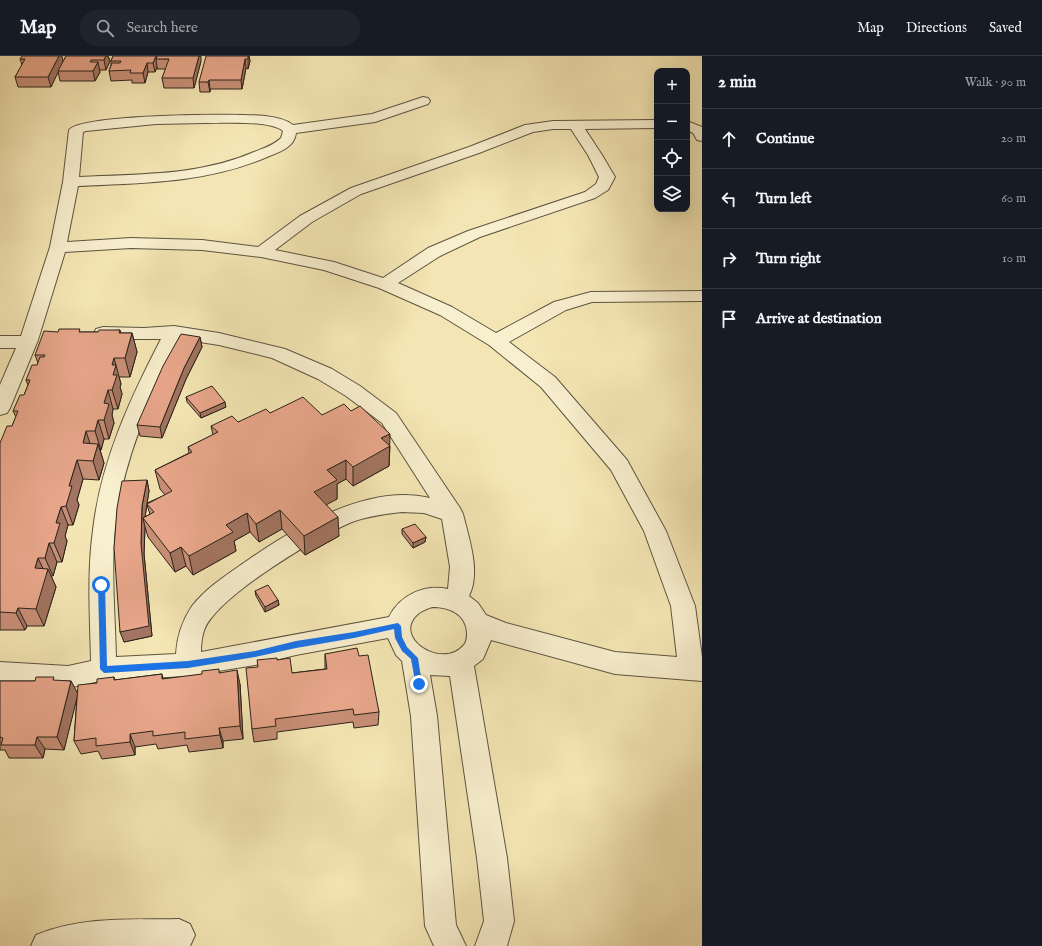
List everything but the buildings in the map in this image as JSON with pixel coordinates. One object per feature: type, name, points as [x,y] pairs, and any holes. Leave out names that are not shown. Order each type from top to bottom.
[{"type":"lane","points":[[0,408],[29,341],[58,247],[71,182],[76,130],[83,127],[156,120],[212,119],[265,120],[283,124],[290,130],[375,118],[423,102]]},
{"type":"lane","points":[[261,252],[306,220],[356,191],[474,150],[530,128],[553,125],[654,124]]},
{"type":"lane","points":[[385,284],[434,252],[474,234],[590,195],[603,187],[607,177],[595,155],[575,125]]},
{"type":"lane","points":[[690,126],[698,130],[702,137]]},
{"type":"lane","points":[[71,182],[170,176],[218,170],[252,160],[278,147],[288,139],[290,130]]},
{"type":"lane","points":[[58,247],[131,243],[202,245],[261,252],[328,266],[385,284],[446,311],[496,341],[548,382],[619,465],[655,532],[683,606],[697,670],[615,664],[502,633],[477,622]]},
{"type":"lane","points":[[496,341],[560,306],[591,297],[702,296]]},
{"type":"lane","points":[[104,669],[101,578],[104,530],[108,502],[122,448],[138,405],[174,332]]},
{"type":"lane","points":[[87,334],[144,334],[174,332],[213,338],[278,353],[324,374],[353,391],[389,418],[452,514],[462,567],[461,588],[454,600]]},
{"type":"lane","points":[[0,342],[29,341],[50,337]]},
{"type":"lane","points":[[188,665],[191,634],[195,623],[203,611],[216,598],[242,577],[309,531],[345,515],[396,504],[431,506],[452,514]]},
{"type":"lane","points":[[429,597],[441,597],[454,600],[468,609],[477,622],[480,634],[478,645],[471,655],[461,662],[449,665],[437,666],[414,658],[405,649],[399,638],[398,626],[401,616],[408,607],[417,600],[429,597]]},
{"type":"lane","points":[[0,674],[68,677],[104,669],[188,665],[255,654],[296,644],[354,635],[398,626]]},
{"type":"lane","points":[[414,658],[424,716],[441,926],[450,946]]},
{"type":"lane","points":[[461,662],[492,858],[499,921],[491,946]]},
{"type":"lane","points":[[47,946],[85,937],[179,935]]},
{"type":"route","points":[[101,585],[104,669],[188,665],[255,654],[296,644],[354,635],[398,626],[399,638],[405,649],[414,658],[419,684]]}]
